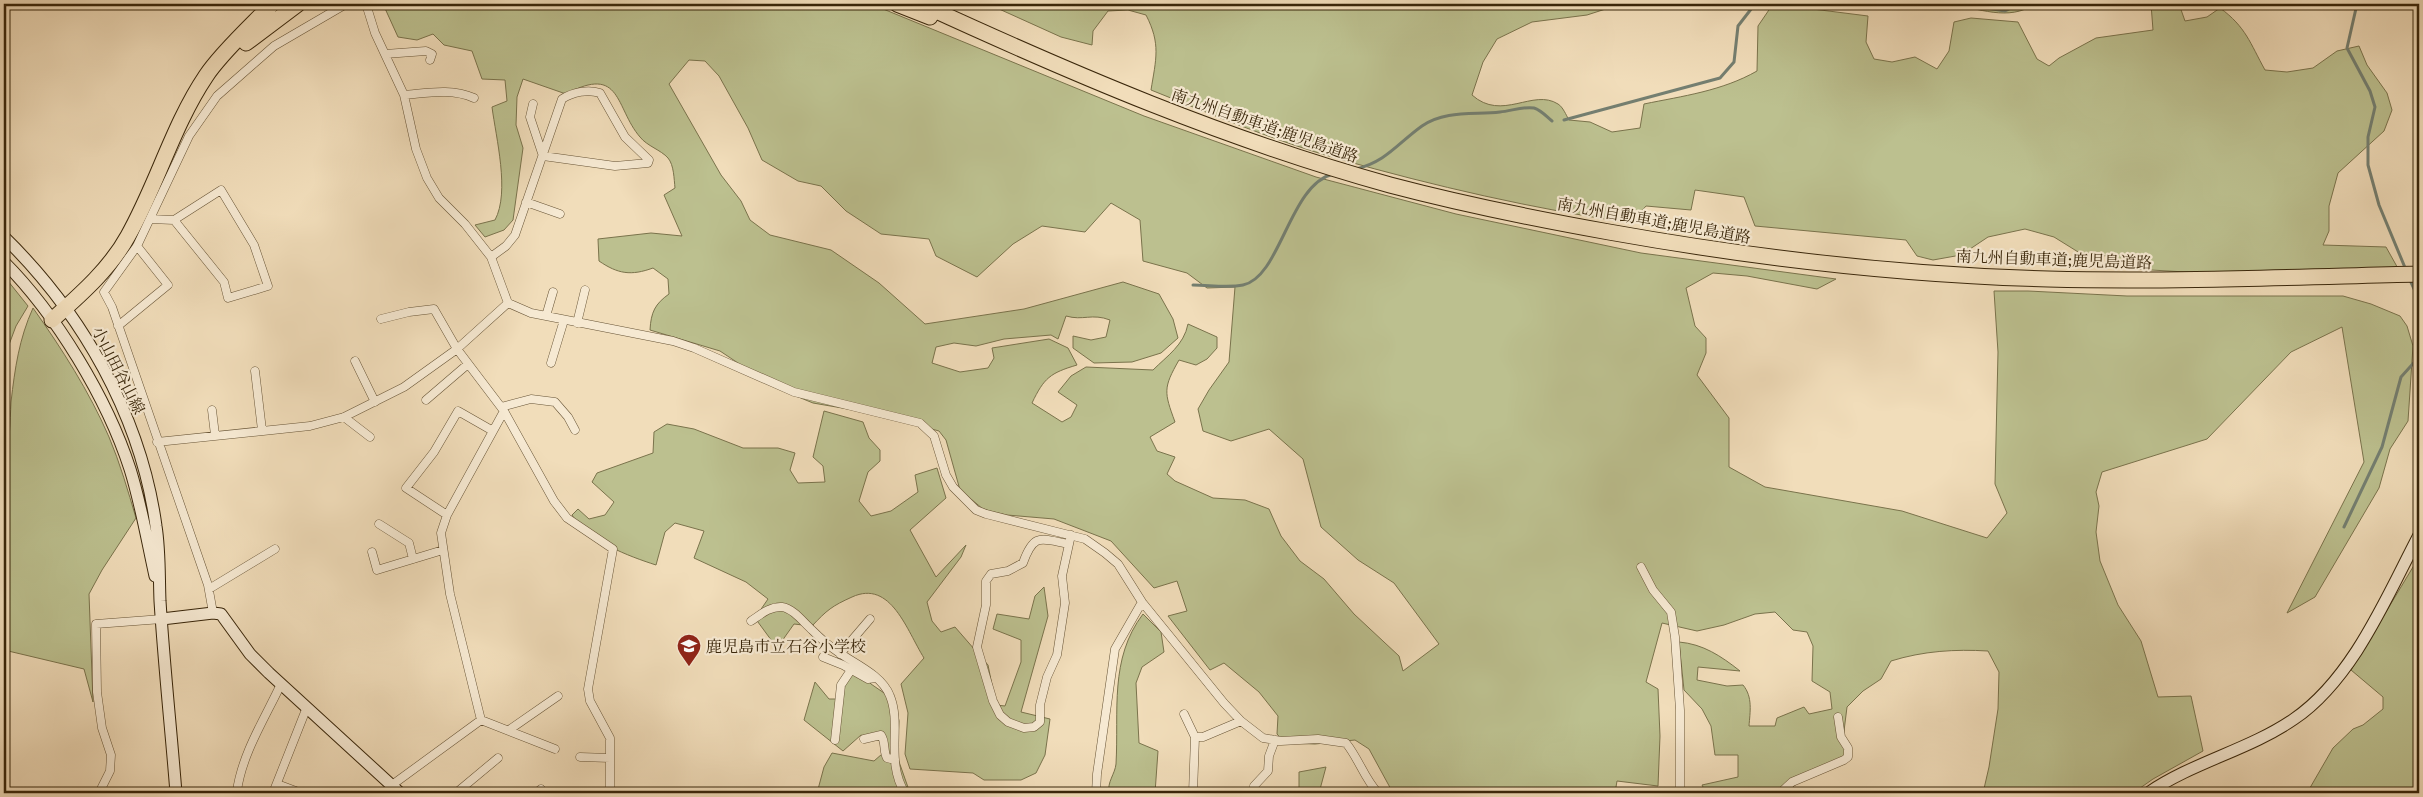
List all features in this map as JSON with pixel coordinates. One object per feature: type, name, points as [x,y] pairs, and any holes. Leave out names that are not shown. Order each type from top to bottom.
[{"type":"highway","points":[[52,320],[104,271],[127,238],[206,75],[272,4]]},
{"type":"highway","points":[[247,31],[278,4]]},
{"type":"highway","points":[[196,94],[227,61],[257,34],[298,4]]},
{"type":"highway","points":[[897,4],[1055,66]]},
{"type":"highway","name":"南九州自動車道;鹿児島道路","points":[[921,4],[1055,66],[1260,144],[1389,184],[1480,207],[1645,238],[1806,262],[2044,279],[2151,280],[2419,274]]},
{"type":"main road","name":"小山田谷山線","points":[[4,237],[48,285],[102,366],[124,412],[137,448],[156,525],[160,602],[176,793]]},
{"type":"main road","name":"小山田谷山線","points":[[4,262],[52,320],[87,375],[124,454],[142,512],[160,602]]},
{"type":"main road","points":[[2148,793],[2187,770],[2267,735],[2294,720],[2314,704],[2335,680],[2370,628],[2419,535]]},
{"type":"main road","points":[[162,619],[214,612],[221,614],[250,654],[396,789]]},
{"type":"street","points":[[214,612],[209,589],[118,326],[104,292],[137,246],[189,136],[217,96],[274,46],[346,4]]},
{"type":"street","points":[[366,4],[375,33],[404,95],[416,149],[427,178],[439,198],[465,224],[491,257],[508,303],[531,313],[694,348],[794,392],[920,423],[934,436],[946,475],[953,487],[976,510],[1085,539],[1118,564],[1142,602],[1241,721],[1263,738],[1275,740],[1318,739],[1346,743],[1356,754],[1370,784],[1378,793]]},
{"type":"street","points":[[385,54],[426,51],[432,54],[430,60]]},
{"type":"street","points":[[404,95],[448,91],[462,93],[474,98]]},
{"type":"street","points":[[491,257],[506,246],[515,235],[562,99],[571,94],[594,91],[600,94],[625,137],[649,160],[648,163],[615,166],[543,156]]},
{"type":"street","points":[[533,104],[530,117],[543,156]]},
{"type":"street","points":[[150,219],[174,220],[221,190],[254,245],[268,286],[228,298],[224,282],[174,220]]},
{"type":"street","points":[[526,202],[560,214]]},
{"type":"street","points":[[118,326],[168,285],[137,246]]},
{"type":"street","points":[[577,323],[585,290]]},
{"type":"street","points":[[546,316],[553,292]]},
{"type":"street","points":[[157,442],[310,426],[344,417],[404,387],[457,349],[508,303]]},
{"type":"street","points":[[381,319],[409,312],[434,309],[457,349],[503,409],[554,501],[567,518],[613,549],[588,689],[590,701],[610,738],[610,793]]},
{"type":"street","points":[[551,363],[564,320]]},
{"type":"street","points":[[355,361],[375,402]]},
{"type":"street","points":[[426,400],[468,364]]},
{"type":"street","points":[[255,371],[262,430]]},
{"type":"street","points":[[481,720],[450,594],[441,533],[447,515],[503,409],[531,399],[555,402],[568,417],[575,430]]},
{"type":"street","points":[[212,410],[215,435]]},
{"type":"street","points":[[447,515],[406,488],[434,452],[458,412],[493,431]]},
{"type":"street","points":[[344,417],[370,438]]},
{"type":"street","points":[[379,524],[409,543],[413,559]]},
{"type":"street","points":[[1069,544],[1038,539],[1031,542],[1023,563],[1008,571],[991,574],[986,581],[986,605],[977,647],[979,658],[1000,715],[1008,722],[1024,728],[1034,727],[1040,722],[1040,705],[1047,676],[1057,655],[1065,603],[1062,576],[1071,535]]},
{"type":"street","points":[[209,589],[275,549]]},
{"type":"street","points":[[372,552],[377,570],[443,550]]},
{"type":"street","points":[[1641,567],[1653,590],[1671,612],[1680,710],[1680,793]]},
{"type":"street","points":[[1096,793],[1115,649],[1142,602]]},
{"type":"street","points":[[751,621],[772,608],[782,607],[792,611],[840,654],[864,668],[876,678],[890,694],[893,706],[895,760],[900,786],[905,793]]},
{"type":"street","points":[[840,654],[870,618]]},
{"type":"street","points":[[100,793],[110,771],[111,755],[102,728],[98,692],[96,624],[162,619]]},
{"type":"street","points":[[823,657],[868,679],[876,678]]},
{"type":"street","points":[[836,740],[841,685],[851,670]]},
{"type":"street","points":[[237,791],[239,778],[252,745],[282,684]]},
{"type":"street","points":[[509,730],[558,696]]},
{"type":"street","points":[[273,793],[307,707]]},
{"type":"street","points":[[1184,714],[1195,737],[1193,793]]},
{"type":"street","points":[[1780,793],[1792,782],[1844,760],[1848,756],[1848,748],[1841,737],[1838,717]]},
{"type":"street","points":[[481,720],[555,749]]},
{"type":"street","points":[[396,789],[481,720]]},
{"type":"street","points":[[1195,737],[1203,737],[1241,721]]},
{"type":"street","points":[[864,739],[881,735],[884,738],[885,754],[888,758],[895,760]]},
{"type":"street","points":[[1254,786],[1268,771],[1269,756],[1275,740]]},
{"type":"street","points":[[580,757],[610,758]]},
{"type":"street","points":[[456,793],[498,758]]},
{"type":"street","points":[[277,784],[302,793]]},
{"type":"green space","points":[[383,4],[560,4],[597,7],[619,4],[871,4],[1144,116],[1316,177],[1456,214],[1641,253],[1836,279],[1817,289],[1747,276],[1713,273],[1686,288],[1695,326],[1706,338],[1706,353],[1697,375],[1729,418],[1729,467],[1765,487],[1902,511],[1987,538],[2007,513],[1995,484],[1998,352],[1994,291],[2127,296],[2343,296],[2371,304],[2400,316],[2407,326],[2413,346],[2408,421],[2390,449],[2379,488],[2315,597],[2287,613],[2364,462],[2342,327],[2291,352],[2207,439],[2102,472],[2096,492],[2099,506],[2096,532],[2100,561],[2118,605],[2141,641],[2158,697],[2191,696],[2203,751],[2153,779],[2133,793],[1983,793],[1998,709],[1999,672],[1988,651],[1963,650],[1927,653],[1891,661],[1881,679],[1863,691],[1847,707],[1844,731],[1847,755],[1810,772],[1786,793],[1706,793],[1702,785],[1738,777],[1738,755],[1715,755],[1711,726],[1702,709],[1684,690],[1679,642],[1704,648],[1726,660],[1740,671],[1698,667],[1697,680],[1727,686],[1743,685],[1750,700],[1749,726],[1775,726],[1777,718],[1804,707],[1809,714],[1832,709],[1830,692],[1812,681],[1813,646],[1807,632],[1793,630],[1775,612],[1755,614],[1724,625],[1697,631],[1662,623],[1646,682],[1658,689],[1660,736],[1658,786],[1617,781],[1615,793],[1393,793],[1369,749],[1355,740],[1315,744],[1285,743],[1277,734],[1278,716],[1259,692],[1224,663],[1210,670],[1168,616],[1187,611],[1177,581],[1154,588],[1111,541],[1054,519],[1007,515],[983,509],[960,490],[946,440],[939,431],[877,414],[813,403],[774,387],[720,351],[650,330],[651,318],[655,309],[660,301],[669,294],[668,279],[653,268],[631,273],[612,269],[599,261],[598,239],[651,233],[682,236],[664,195],[675,188],[673,172],[668,158],[640,137],[632,126],[615,93],[607,87],[598,84],[584,86],[566,94],[523,79],[517,97],[516,125],[523,148],[513,220],[504,230],[485,237],[475,225],[495,220],[499,208],[502,180],[501,165],[492,107],[507,101],[505,80],[482,79],[472,51],[444,45],[433,34],[417,40],[398,37]],"holes":[[[689,60],[705,61],[719,76],[748,128],[762,160],[798,181],[821,186],[846,211],[881,234],[929,239],[936,256],[977,277],[1013,244],[1042,226],[1085,232],[1111,203],[1140,220],[1143,261],[1187,273],[1207,288],[1235,287],[1229,362],[1198,409],[1203,431],[1231,441],[1269,429],[1303,459],[1321,527],[1358,560],[1394,583],[1439,644],[1403,671],[1399,656],[1354,614],[1324,579],[1300,561],[1281,536],[1269,509],[1245,500],[1213,498],[1175,481],[1167,474],[1175,457],[1157,451],[1150,437],[1175,422],[1167,397],[1170,377],[1179,360],[1196,365],[1207,359],[1217,348],[1217,337],[1188,324],[1179,344],[1153,370],[1086,367],[1071,376],[1058,392],[1077,405],[1071,417],[1062,422],[1032,403],[1044,382],[1054,374],[1077,365],[1068,348],[1049,339],[992,348],[994,358],[988,368],[960,372],[932,363],[936,347],[954,343],[976,346],[1004,339],[1051,335],[1058,339],[1066,316],[1078,318],[1098,317],[1110,320],[1106,337],[1091,340],[1073,336],[1073,348],[1094,363],[1132,362],[1161,353],[1178,338],[1173,319],[1159,294],[1123,282],[1024,309],[925,324],[879,283],[831,250],[770,235],[750,220],[741,201],[721,175],[669,84]]]},
{"type":"green space","points":[[988,4],[1634,4],[1618,5],[1587,15],[1532,22],[1497,39],[1483,62],[1472,95],[1483,102],[1495,106],[1548,100],[1560,105],[1569,120],[1590,122],[1612,132],[1640,128],[1644,104],[1716,88],[1757,71],[1758,26],[1773,4],[1868,16],[1866,42],[1874,59],[1892,62],[1915,57],[1937,69],[1949,51],[1954,22],[1971,18],[2018,22],[2037,59],[2049,66],[2059,58],[2096,38],[2153,30],[2151,4],[2179,4],[2185,21],[2207,17],[2220,8],[2242,29],[2265,70],[2287,72],[2313,68],[2337,51],[2359,46],[2367,65],[2387,93],[2392,110],[2384,131],[2338,173],[2329,206],[2329,231],[2323,245],[2386,247],[2400,272],[2203,273],[2134,269],[2113,256],[2083,255],[2054,237],[2025,229],[1988,237],[1961,255],[1933,260],[1917,256],[1906,240],[1755,226],[1744,197],[1695,190],[1691,210],[1646,206],[1631,223],[1521,204],[1411,178],[1315,152],[1268,136],[1151,90],[1156,52],[1154,35],[1146,15],[1128,10],[1108,11],[1093,31],[1092,45],[1061,37]]},
{"type":"green space","points":[[1949,4],[2035,4],[2025,9],[2004,13],[1982,11]]},
{"type":"green space","points":[[4,276],[28,306],[16,326],[4,358]]},
{"type":"green space","points":[[33,308],[93,403],[117,457],[136,518],[102,570],[89,594],[93,702],[84,669],[4,650],[4,463],[9,441],[11,402],[16,365],[24,331]]},
{"type":"green space","points":[[824,411],[863,422],[869,438],[880,450],[880,461],[868,472],[859,501],[871,516],[891,511],[918,492],[915,475],[937,468],[946,498],[910,530],[936,577],[966,545],[961,557],[927,602],[932,621],[941,632],[955,627],[988,665],[996,705],[1005,706],[1021,662],[1021,640],[993,629],[997,614],[1029,619],[1035,596],[1044,587],[1048,616],[1021,712],[1050,719],[1045,755],[1036,773],[1021,780],[984,780],[973,773],[910,769],[905,754],[908,713],[901,684],[924,658],[896,611],[887,601],[877,595],[866,593],[845,600],[830,609],[812,626],[794,624],[777,648],[755,618],[768,599],[746,582],[694,558],[704,531],[675,523],[665,532],[656,565],[621,552],[598,540],[588,533],[572,515],[578,509],[589,519],[605,515],[614,502],[592,482],[597,473],[653,453],[654,432],[667,424],[694,429],[743,448],[778,448],[795,453],[790,470],[798,483],[825,482],[823,466],[813,457]]},
{"type":"green space","points":[[2419,557],[2419,793],[2307,793],[2333,748],[2353,729],[2363,725],[2383,709],[2383,697],[2351,670]]},
{"type":"green space","points":[[1143,614],[1161,632],[1164,652],[1142,667],[1136,683],[1139,743],[1158,751],[1155,793],[1109,793],[1109,785],[1116,764],[1120,667],[1132,631]]},
{"type":"green space","points":[[857,668],[871,684],[887,695],[896,705],[899,721],[897,756],[910,793],[817,793],[824,767],[832,753],[874,761],[882,754],[881,741],[861,735],[843,751],[804,720],[815,682],[829,699],[840,699],[846,670]]},
{"type":"green space","points":[[1326,767],[1319,793],[1299,793],[1299,772]]},
{"type":"waterway","points":[[1564,120],[1720,78],[1734,62],[1738,26],[1755,4]]},
{"type":"waterway","points":[[1962,4],[2005,11],[2019,4]]},
{"type":"waterway","points":[[2357,4],[2347,48],[2370,91],[2375,107],[2368,137],[2368,165],[2379,205],[2406,270]]},
{"type":"waterway","points":[[1356,169],[1376,162],[1422,126],[1440,117],[1534,108],[1552,121]]},
{"type":"waterway","points":[[1193,285],[1237,286],[1256,278],[1267,266],[1306,195],[1318,182],[1333,174]]},
{"type":"waterway","points":[[2409,278],[2419,300]]},
{"type":"waterway","points":[[2344,527],[2382,447],[2401,377],[2419,357]]},
{"type":"place","name":"鹿児島市立石谷小学校","points":[[689,667]]}]
